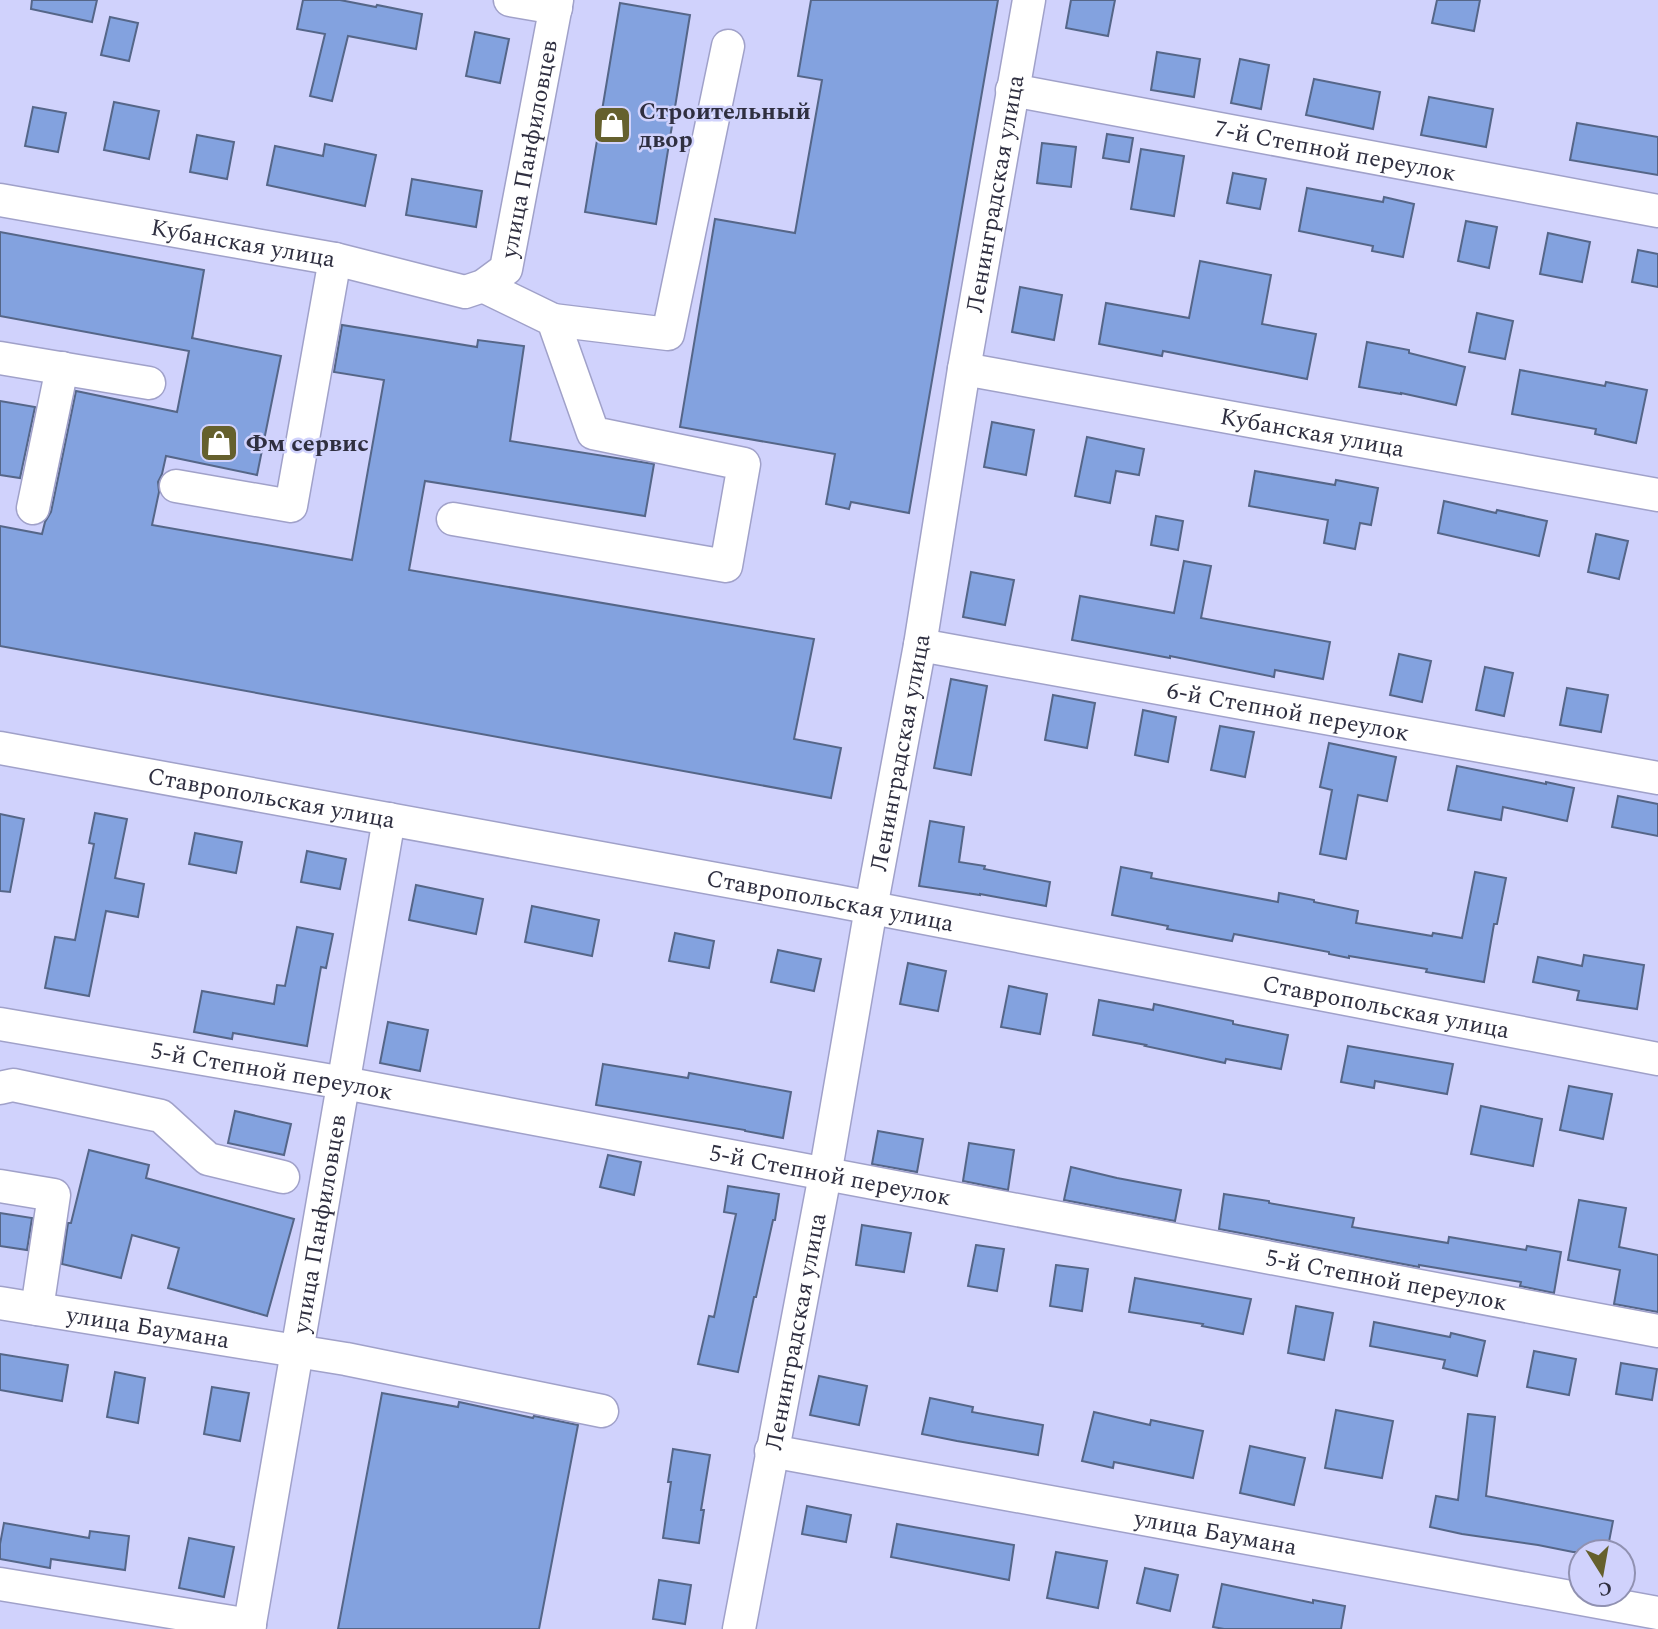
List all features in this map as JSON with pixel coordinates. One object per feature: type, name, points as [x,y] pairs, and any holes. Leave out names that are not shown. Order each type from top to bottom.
[{"type":"street","points":[[510,0],[557,4]]},
{"type":"street","name":"Ленинградская улица","points":[[738,1629],[825,1175],[920,645],[964,369],[1029,0]]},
{"type":"street","name":"улица Панфиловцев","points":[[483,286],[506,269],[557,4]]},
{"type":"street","points":[[483,286],[553,320],[668,334],[728,46]]},
{"type":"street","name":"7-й Степной переулок","points":[[1012,90],[1658,211]]},
{"type":"street","name":"Кубанская улица","points":[[0,200],[335,259],[465,292],[483,286]]},
{"type":"street","points":[[176,485],[291,506],[335,259]]},
{"type":"street","points":[[453,519],[726,566],[744,464],[593,433],[553,320]]},
{"type":"street","points":[[0,358],[149,383]]},
{"type":"street","points":[[33,508],[62,368]]},
{"type":"street","name":"Кубанская улица","points":[[964,369],[1658,495]]},
{"type":"street","name":"6-й Степной переулок","points":[[920,645],[1658,778]]},
{"type":"street","name":"Ставропольская улица","points":[[0,748],[871,908],[1658,1059]]},
{"type":"street","name":"улица Панфиловцев","points":[[249,1627],[388,819]]},
{"type":"street","name":"5-й Степной переулок","points":[[0,1024],[344,1083],[1658,1331]]},
{"type":"street","points":[[0,1088],[13,1085],[161,1116],[208,1159],[284,1177]]},
{"type":"street","points":[[0,1186],[54,1195],[37,1309]]},
{"type":"street","name":"улица Баумана","points":[[0,1303],[346,1359],[602,1411]]},
{"type":"street","name":"улица Баумана","points":[[771,1451],[1658,1614]]},
{"type":"street","points":[[0,1584],[249,1627]]},
{"type":"building","points":[[32,0],[97,0],[92,22],[31,9]]},
{"type":"building","points":[[303,0],[340,0],[422,14],[416,49],[348,36],[332,101],[310,96],[325,34],[297,29]]},
{"type":"building","points":[[811,0],[998,0],[909,513],[851,502],[849,509],[826,504],[835,454],[680,427],[715,219],[795,233],[822,80],[798,76]]},
{"type":"building","points":[[1071,0],[1115,0],[1108,36],[1066,28]]},
{"type":"building","points":[[1437,0],[1480,0],[1474,31],[1432,23]]},
{"type":"building","points":[[620,3],[690,15],[656,224],[585,212]]},
{"type":"building","points":[[110,17],[138,23],[129,61],[101,55]]},
{"type":"building","points":[[475,32],[509,39],[500,83],[466,76]]},
{"type":"building","points":[[1157,52],[1200,59],[1194,97],[1151,90]]},
{"type":"building","points":[[1240,59],[1269,65],[1261,109],[1231,103]]},
{"type":"building","points":[[1314,79],[1380,92],[1373,129],[1306,115]]},
{"type":"building","points":[[1429,97],[1493,109],[1486,147],[1421,135]]},
{"type":"building","points":[[114,102],[159,111],[149,159],[104,150]]},
{"type":"building","points":[[33,107],[66,113],[58,152],[25,146]]},
{"type":"building","points":[[1577,123],[1658,137],[1658,175],[1570,160]]},
{"type":"building","points":[[1107,134],[1133,138],[1129,162],[1103,158]]},
{"type":"building","points":[[197,135],[234,142],[227,179],[190,172]]},
{"type":"building","points":[[1042,143],[1076,147],[1071,187],[1037,183]]},
{"type":"building","points":[[325,144],[376,155],[365,206],[267,185],[275,146],[323,156]]},
{"type":"building","points":[[1141,149],[1184,156],[1174,216],[1131,209]]},
{"type":"building","points":[[1233,173],[1266,179],[1260,209],[1227,203]]},
{"type":"building","points":[[412,179],[482,191],[476,227],[406,215]]},
{"type":"building","points":[[1307,188],[1383,202],[1384,197],[1414,204],[1403,257],[1372,251],[1373,246],[1299,231]]},
{"type":"building","points":[[1466,221],[1497,227],[1489,268],[1458,261]]},
{"type":"building","points":[[0,232],[204,270],[192,338],[281,356],[257,475],[166,456],[158,482],[159,492],[152,525],[352,560],[384,380],[334,372],[342,325],[477,347],[478,340],[524,346],[510,441],[654,464],[645,516],[425,481],[409,570],[814,639],[794,739],[841,748],[831,798],[0,646],[0,526],[42,534],[51,512],[76,391],[177,412],[189,351],[0,316]]},
{"type":"building","points":[[1548,233],[1590,242],[1582,282],[1540,274]]},
{"type":"building","points":[[1638,250],[1658,254],[1658,287],[1632,282]]},
{"type":"building","points":[[1200,261],[1271,275],[1262,324],[1316,334],[1307,379],[1163,351],[1162,356],[1099,344],[1106,303],[1189,318]]},
{"type":"building","points":[[1020,287],[1062,295],[1054,340],[1012,332]]},
{"type":"building","points":[[1477,313],[1513,321],[1505,359],[1469,352]]},
{"type":"building","points":[[1367,342],[1409,350],[1409,353],[1465,367],[1456,405],[1359,387]]},
{"type":"building","points":[[1520,370],[1605,386],[1606,382],[1647,390],[1636,443],[1595,434],[1596,429],[1512,414]]},
{"type":"building","points":[[0,401],[35,407],[20,478],[0,475]]},
{"type":"building","points":[[992,422],[1034,430],[1026,475],[984,467]]},
{"type":"building","points":[[1087,437],[1144,449],[1139,475],[1116,471],[1110,503],[1075,496]]},
{"type":"building","points":[[1255,471],[1335,485],[1336,480],[1378,488],[1371,525],[1360,523],[1355,549],[1324,543],[1328,520],[1249,506]]},
{"type":"building","points":[[1444,501],[1547,521],[1539,556],[1438,533]]},
{"type":"building","points":[[1156,516],[1183,521],[1178,550],[1151,545]]},
{"type":"building","points":[[1596,534],[1628,541],[1619,579],[1588,572]]},
{"type":"building","points":[[1184,561],[1211,566],[1201,618],[1330,642],[1323,679],[1275,670],[1274,677],[1072,640],[1080,596],[1174,613]]},
{"type":"building","points":[[971,572],[1014,580],[1005,625],[963,617]]},
{"type":"building","points":[[1399,654],[1431,661],[1422,702],[1390,695]]},
{"type":"building","points":[[1485,667],[1513,673],[1504,716],[1476,710]]},
{"type":"building","points":[[951,679],[987,686],[971,775],[934,768]]},
{"type":"building","points":[[1567,688],[1608,695],[1601,732],[1560,725]]},
{"type":"building","points":[[1053,695],[1095,703],[1087,748],[1045,740]]},
{"type":"building","points":[[1143,710],[1176,717],[1168,762],[1135,755]]},
{"type":"building","points":[[1220,726],[1254,732],[1245,777],[1211,770]]},
{"type":"building","points":[[1329,743],[1396,757],[1387,801],[1358,795],[1346,859],[1320,854],[1332,790],[1320,787]]},
{"type":"building","points":[[1457,766],[1574,788],[1567,821],[1503,807],[1501,820],[1448,810]]},
{"type":"building","points":[[1618,796],[1658,804],[1658,836],[1612,827]]},
{"type":"building","points":[[95,813],[127,819],[115,878],[144,884],[138,917],[106,911],[89,996],[45,988],[55,937],[75,940],[94,844],[89,843]]},
{"type":"building","points":[[0,814],[24,819],[10,892],[0,891]]},
{"type":"building","points":[[930,821],[964,827],[959,862],[1050,882],[1046,906],[919,886]]},
{"type":"building","points":[[195,833],[242,842],[236,873],[189,864]]},
{"type":"building","points":[[307,851],[346,859],[340,889],[301,882]]},
{"type":"building","points":[[1121,867],[1152,873],[1151,878],[1278,902],[1279,893],[1314,900],[1358,911],[1356,923],[1432,936],[1433,933],[1462,938],[1475,872],[1506,878],[1497,924],[1494,924],[1484,982],[1234,934],[1232,941],[1112,915]]},
{"type":"building","points":[[416,885],[483,899],[476,934],[409,920]]},
{"type":"building","points":[[532,906],[599,920],[592,956],[525,942]]},
{"type":"building","points":[[297,927],[333,934],[326,968],[321,967],[307,1046],[233,1033],[232,1039],[194,1032],[202,991],[274,1004],[277,985],[285,986]]},
{"type":"building","points":[[675,933],[714,941],[709,968],[669,961]]},
{"type":"building","points":[[778,950],[821,959],[814,991],[771,982]]},
{"type":"building","points":[[1584,955],[1644,965],[1637,1009],[1577,1000],[1579,991],[1533,982],[1538,957],[1582,966]]},
{"type":"building","points":[[908,963],[946,971],[938,1011],[900,1004]]},
{"type":"building","points":[[1009,986],[1047,994],[1040,1034],[1001,1027]]},
{"type":"building","points":[[1099,1000],[1153,1010],[1154,1004],[1288,1035],[1281,1069],[1226,1059],[1225,1063],[1093,1035]]},
{"type":"building","points":[[388,1022],[428,1030],[420,1071],[380,1063]]},
{"type":"building","points":[[1348,1046],[1453,1064],[1447,1094],[1375,1081],[1374,1088],[1341,1082]]},
{"type":"building","points":[[603,1064],[688,1078],[689,1073],[791,1092],[783,1138],[596,1105]]},
{"type":"building","points":[[1569,1086],[1612,1094],[1603,1139],[1560,1130]]},
{"type":"building","points":[[1481,1106],[1542,1119],[1533,1166],[1471,1154]]},
{"type":"building","points":[[235,1111],[291,1124],[284,1155],[228,1143]]},
{"type":"building","points":[[878,1131],[923,1139],[917,1172],[872,1164]]},
{"type":"building","points":[[969,1143],[1014,1150],[1008,1190],[963,1181]]},
{"type":"building","points":[[89,1150],[149,1165],[146,1178],[294,1219],[267,1316],[168,1288],[179,1248],[132,1235],[121,1278],[62,1264],[68,1223],[71,1223]]},
{"type":"building","points":[[608,1155],[641,1162],[634,1195],[600,1187]]},
{"type":"building","points":[[1071,1167],[1181,1190],[1175,1221],[1064,1200]]},
{"type":"building","points":[[728,1186],[779,1194],[738,1372],[698,1364],[709,1316],[714,1317],[736,1214],[724,1212]]},
{"type":"building","points":[[1224,1194],[1354,1218],[1352,1227],[1448,1243],[1449,1237],[1526,1250],[1527,1246],[1561,1252],[1554,1293],[1520,1286],[1521,1282],[1419,1267],[1219,1229]]},
{"type":"building","points":[[1579,1200],[1626,1208],[1619,1247],[1658,1255],[1658,1312],[1614,1304],[1620,1270],[1568,1260]]},
{"type":"building","points":[[0,1213],[32,1218],[27,1250],[0,1246]]},
{"type":"building","points":[[862,1225],[911,1233],[904,1272],[856,1265]]},
{"type":"building","points":[[976,1245],[1004,1249],[997,1291],[968,1286]]},
{"type":"building","points":[[1056,1265],[1088,1269],[1082,1311],[1050,1306]]},
{"type":"building","points":[[1135,1278],[1251,1299],[1243,1334],[1202,1326],[1203,1324],[1129,1312]]},
{"type":"building","points":[[1296,1306],[1333,1313],[1324,1360],[1288,1353]]},
{"type":"building","points":[[1374,1322],[1450,1337],[1451,1333],[1485,1341],[1477,1376],[1443,1368],[1445,1360],[1370,1346]]},
{"type":"building","points":[[1534,1351],[1576,1359],[1569,1395],[1527,1387]]},
{"type":"building","points":[[0,1354],[68,1365],[62,1401],[0,1390]]},
{"type":"building","points":[[1621,1363],[1657,1369],[1652,1400],[1616,1394]]},
{"type":"building","points":[[115,1372],[145,1378],[138,1423],[107,1417]]},
{"type":"building","points":[[819,1376],[867,1386],[859,1425],[810,1415]]},
{"type":"building","points":[[212,1387],[249,1393],[240,1441],[204,1434]]},
{"type":"building","points":[[382,1393],[458,1407],[459,1402],[578,1425],[539,1629],[338,1629]]},
{"type":"building","points":[[930,1398],[973,1407],[972,1412],[1043,1425],[1038,1455],[922,1434]]},
{"type":"building","points":[[1336,1410],[1393,1421],[1382,1478],[1325,1468]]},
{"type":"building","points":[[1094,1412],[1150,1425],[1151,1420],[1203,1431],[1193,1478],[1114,1462],[1113,1468],[1082,1461]]},
{"type":"building","points":[[1468,1414],[1495,1417],[1486,1496],[1613,1521],[1610,1538],[1567,1538],[1567,1551],[1430,1527],[1436,1496],[1458,1500]]},
{"type":"building","points":[[1250,1446],[1305,1458],[1294,1505],[1240,1493]]},
{"type":"building","points":[[673,1449],[710,1455],[701,1510],[704,1510],[699,1543],[663,1538]]},
{"type":"building","points":[[807,1506],[851,1515],[846,1542],[802,1534]]},
{"type":"building","points":[[4,1523],[89,1538],[90,1531],[129,1536],[125,1570],[51,1559],[50,1568],[0,1559]]},
{"type":"building","points":[[897,1524],[1014,1545],[1009,1580],[891,1557]]},
{"type":"building","points":[[189,1538],[234,1547],[224,1597],[179,1588]]},
{"type":"building","points":[[1056,1552],[1107,1561],[1098,1608],[1047,1598]]},
{"type":"building","points":[[1145,1568],[1178,1575],[1170,1611],[1137,1603]]},
{"type":"building","points":[[659,1580],[691,1585],[685,1624],[653,1619]]},
{"type":"building","points":[[1222,1584],[1313,1603],[1313,1600],[1345,1606],[1341,1629],[1213,1627]]},
{"type":"place","name":"Строительный двор","points":[[612,125]]},
{"type":"place","name":"Фм сервис","points":[[219,443]]}]
